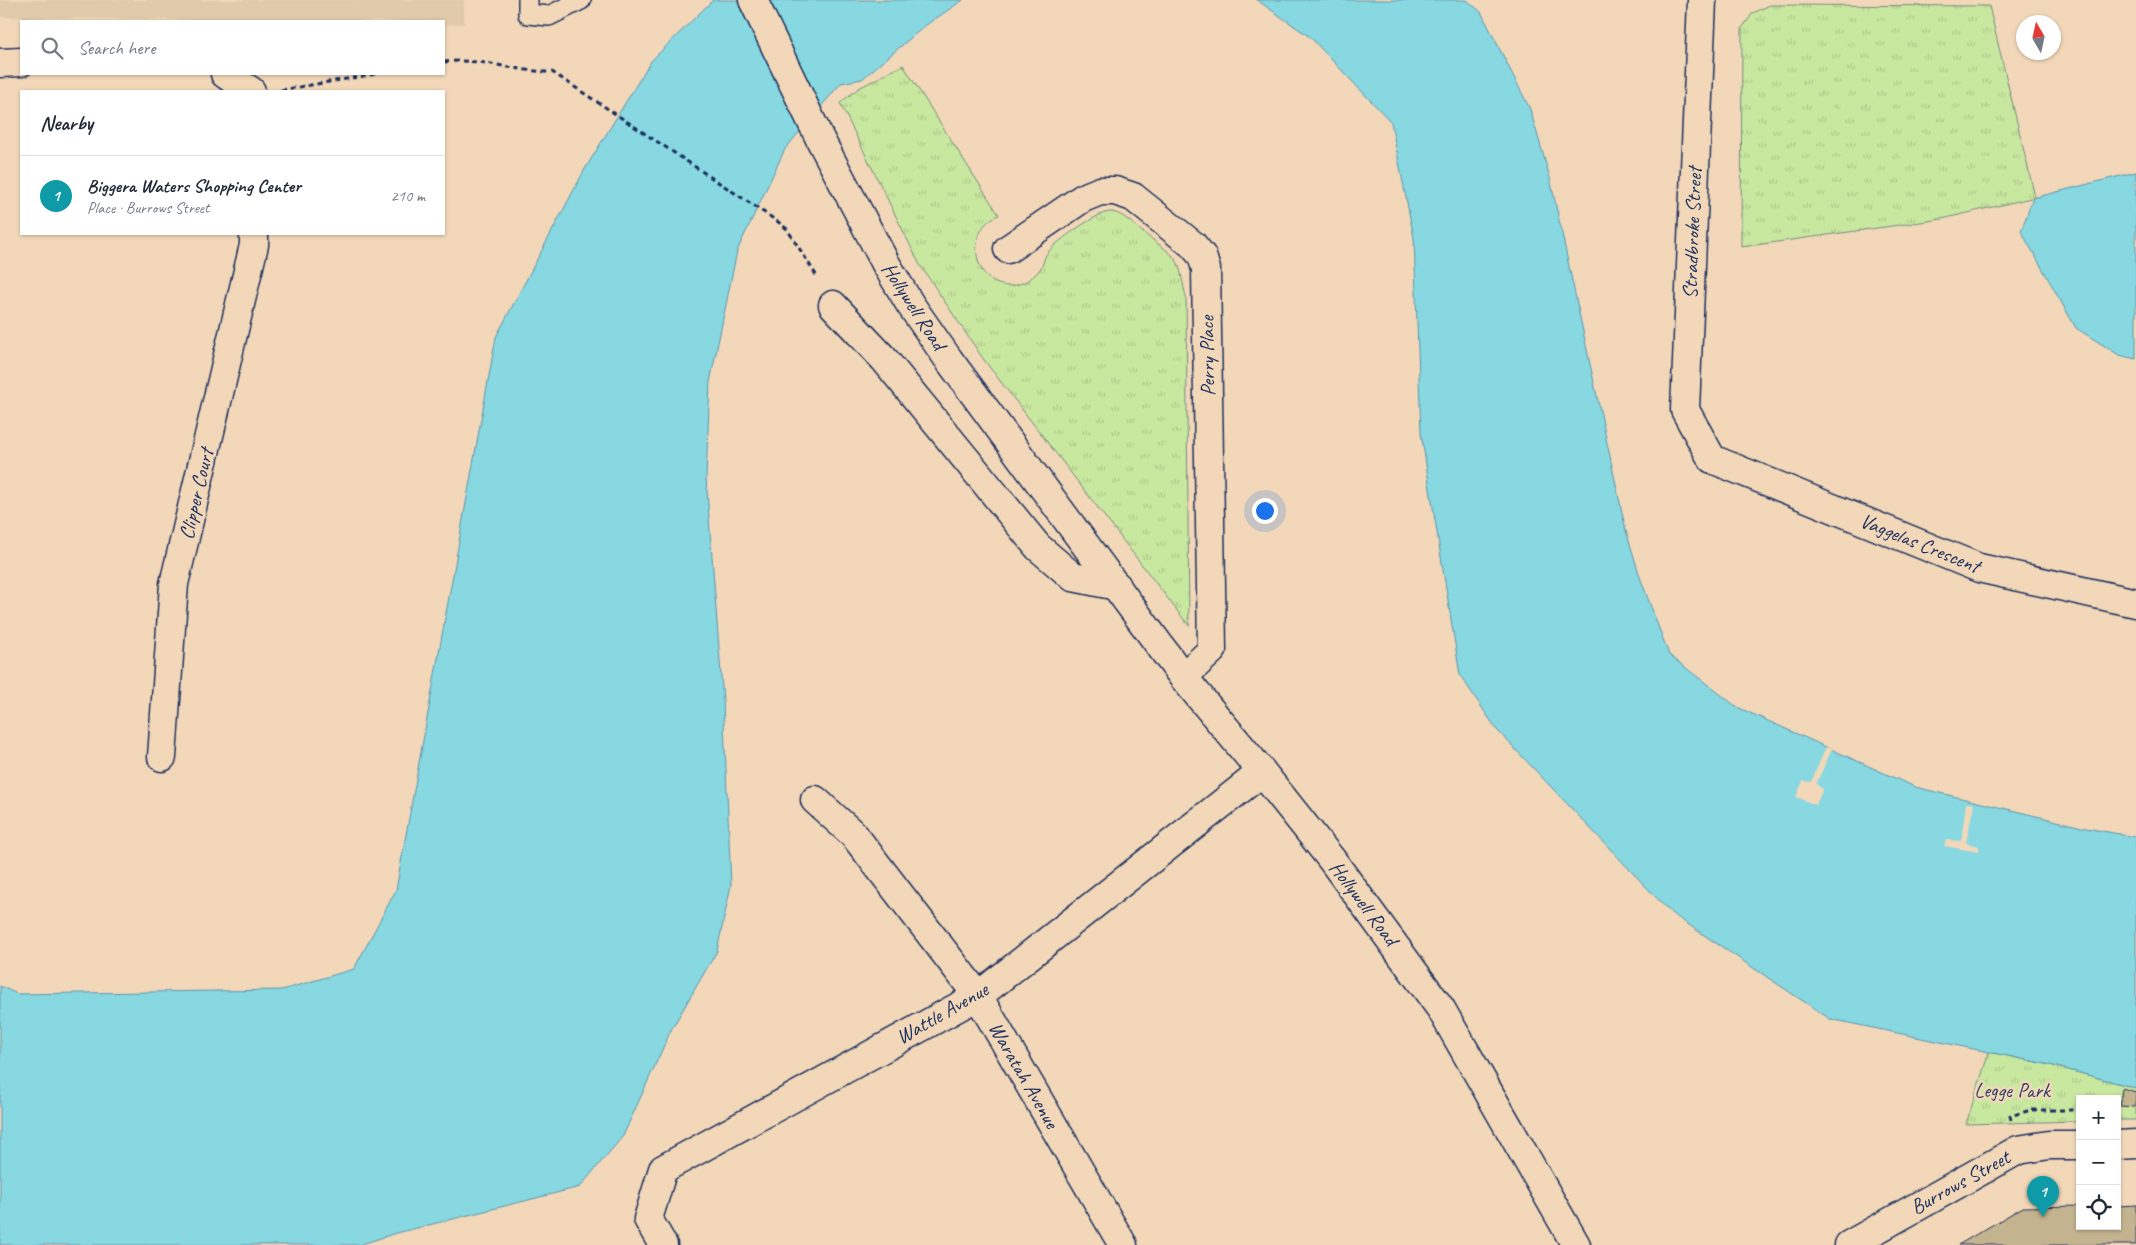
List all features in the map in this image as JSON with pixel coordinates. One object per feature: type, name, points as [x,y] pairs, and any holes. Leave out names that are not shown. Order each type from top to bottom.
[{"type":"street","name":"Hollywell Road","points":[[753,0],[821,141],[886,264],[910,304],[949,360],[1183,677],[1262,772],[1377,919],[1441,1009],[1576,1245]]},
{"type":"street","name":"Stradbroke Street","points":[[1702,0],[1685,410],[1712,459]]},
{"type":"street","points":[[0,62],[20,62]]},
{"type":"street","points":[[227,75],[250,90]]},
{"type":"street","name":"Perry Place","points":[[1008,249],[1083,198],[1100,191],[1115,191],[1133,197],[1193,245],[1202,256],[1206,269],[1212,650],[1183,677]]},
{"type":"street","name":"Clipper Court","points":[[162,757],[174,584],[254,245],[254,235]]},
{"type":"street","points":[[833,305],[884,359],[1038,547],[1073,578],[1117,586]]},
{"type":"street","name":"Vaggelas Crescent","points":[[1712,459],[1979,568],[2136,603]]},
{"type":"street","name":"Wattle Avenue","points":[[663,1245],[648,1219],[663,1169],[978,996],[1262,772]]},
{"type":"street","name":"Waratah Avenue","points":[[815,800],[854,835],[978,996],[1123,1245]]},
{"type":"street","points":[[2121,1145],[2136,1144]]},
{"type":"street","name":"Burrows Street","points":[[1849,1245],[2018,1150],[2049,1145],[2076,1145]]},
{"type":"lane","points":[[528,0],[528,14],[549,16],[581,0]]},
{"type":"path","points":[[445,62],[478,61],[508,67],[552,72],[562,78],[787,229],[833,305]]},
{"type":"path","points":[[279,90],[370,75]]},
{"type":"shaded area","points":[[0,0],[464,0],[464,24],[445,24],[445,20],[210,20],[0,17]]},
{"type":"green space","points":[[1770,5],[1989,6],[2035,197],[1942,219],[1741,247],[1742,28],[1753,13]]},
{"type":"green space","points":[[903,65],[999,215],[988,221],[981,231],[977,242],[980,266],[986,276],[996,283],[1008,286],[1028,280],[1042,266],[1047,253],[1060,241],[1088,221],[1112,212],[1121,215],[1129,221],[1170,253],[1178,263],[1186,296],[1189,626],[984,360],[920,265],[840,103],[859,88]]},
{"type":"green space","name":"Legge Park","points":[[1989,1052],[2046,1064],[2136,1088],[2136,1120],[2121,1120],[2121,1095],[2076,1095],[2076,1121],[1966,1124]]},
{"type":"water","points":[[713,0],[963,0],[926,25],[862,79],[841,83],[785,149],[737,251],[710,382],[706,478],[723,701],[731,885],[717,951],[671,1030],[623,1136],[580,1187],[393,1234],[359,1245],[0,1245],[0,986],[17,994],[282,990],[354,969],[396,890],[496,337],[585,169],[651,61]]},
{"type":"water","points":[[1257,0],[1467,0],[1481,12],[1530,109],[1550,178],[1626,531],[1641,580],[1669,655],[1737,707],[1915,787],[2086,828],[2136,837],[2136,1088],[2046,1064],[1830,1019],[1671,913],[1497,730],[1460,675],[1421,433],[1414,238],[1391,122],[1310,37]]},
{"type":"water","points":[[2136,172],[2136,359],[2119,355],[2076,328],[2021,231],[2033,198]]},
{"type":"pier","points":[[1826,747],[1832,749],[1816,784],[1823,789],[1816,805],[1796,797],[1803,781],[1811,782]]},
{"type":"pier","points":[[1966,803],[1974,804],[1966,843],[1979,846],[1979,852],[1944,846],[1946,840],[1961,841]]},
{"type":"building","points":[[2122,1088],[2136,1092],[2135,1107],[2121,1106]]},
{"type":"building","points":[[2136,1205],[2136,1245],[1958,1245],[2023,1207],[2076,1206],[2076,1230],[2121,1230],[2121,1206]]},
{"type":"place","name":"Biggera Waters Shopping Center","points":[[2043,1217]]}]
